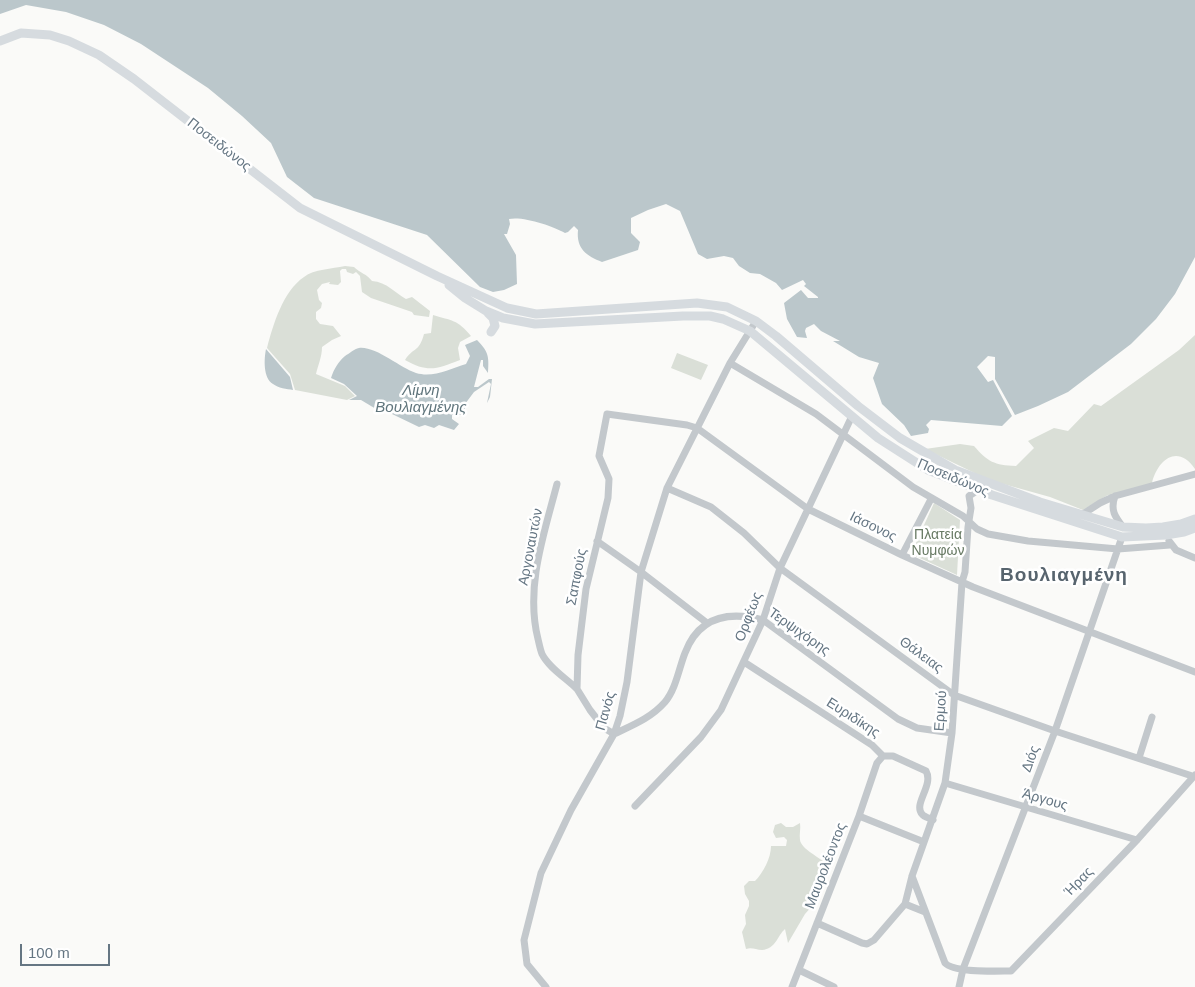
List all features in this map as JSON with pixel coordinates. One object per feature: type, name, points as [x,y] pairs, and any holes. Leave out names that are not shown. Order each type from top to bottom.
[{"type":"main road","name":"Ποσειδώνος","points":[[0,41],[21,34],[50,35],[99,54],[134,79],[292,203],[311,215],[507,308],[542,313],[697,303],[727,307],[756,322],[900,438],[980,486],[1122,537],[1166,535],[1195,528]]},
{"type":"main road","name":"Ποσειδώνος","points":[[437,276],[465,298],[486,311],[514,320],[543,324],[697,315],[723,319],[750,331],[878,438],[928,470],[1123,527],[1164,527],[1195,519]]},
{"type":"main road","points":[[486,311],[494,320],[495,326],[491,332]]},
{"type":"main road","points":[[514,320],[519,311]]},
{"type":"street","points":[[697,428],[730,363],[756,322]]},
{"type":"street","points":[[730,363],[816,414],[894,473],[976,529],[1006,538],[1118,549],[1170,545]]},
{"type":"street","name":"Σαπφούς","points":[[578,689],[578,655],[586,588],[608,498],[609,479],[599,456],[607,414],[697,428]]},
{"type":"street","name":"Ορφέως","points":[[635,806],[712,723],[721,710],[763,620],[780,568],[852,416]]},
{"type":"street","name":"Πανός","points":[[546,987],[527,964],[524,940],[541,872],[571,810],[614,734],[627,682],[641,572],[667,488],[697,428]]},
{"type":"street","name":"Ιάσονος","points":[[697,428],[808,508],[902,555],[1088,632],[1195,672]]},
{"type":"street","points":[[1083,514],[1115,496],[1195,474]]},
{"type":"street","name":"Αργοναυτών","points":[[557,484],[542,538],[534,586],[534,623],[541,653],[551,666],[578,689]]},
{"type":"street","name":"Ερμού","points":[[905,904],[912,876],[945,783],[952,733],[962,580],[965,572],[970,504],[980,486]]},
{"type":"street","name":"Θάλειας","points":[[667,488],[711,507],[744,533],[780,568],[954,695],[1054,731],[1195,776]]},
{"type":"street","points":[[1115,496],[1113,513],[1123,527]]},
{"type":"street","points":[[902,555],[931,498]]},
{"type":"street","points":[[1166,535],[1170,545],[1176,550],[1195,558]]},
{"type":"street","name":"Διός","points":[[958,987],[963,969],[1026,808],[1122,537]]},
{"type":"street","points":[[578,689],[590,710],[604,728],[614,734],[650,717],[666,701],[679,672],[685,652],[693,637],[706,623],[641,572],[597,541]]},
{"type":"street","name":"Τερψιχόρης","points":[[706,623],[733,615],[750,616],[763,620],[898,718],[917,728],[952,733]]},
{"type":"street","name":"Ευριδίκης","points":[[744,662],[872,745],[883,756],[893,756],[926,771],[928,781],[919,806],[920,811],[933,820]]},
{"type":"street","points":[[1140,758],[1152,717]]},
{"type":"street","name":"Μαυρολέοντος","points":[[792,987],[858,816],[876,763],[883,756]]},
{"type":"street","name":"Ήρας","points":[[963,969],[1011,971],[1137,840],[1195,776]]},
{"type":"street","name":"Άργους","points":[[945,783],[1137,840]]},
{"type":"street","points":[[858,816],[924,842]]},
{"type":"street","points":[[912,876],[945,962],[948,966],[963,969]]},
{"type":"street","points":[[817,923],[862,944],[867,944],[874,940],[905,904],[925,912]]},
{"type":"street","points":[[799,970],[834,987]]},
{"type":"green space","points":[[345,266],[354,267],[372,281],[386,286],[406,299],[412,297],[430,311],[429,317],[414,315],[412,312],[371,298],[362,292],[360,276],[356,272],[353,274],[347,272],[346,269],[340,271],[341,282],[338,285],[329,284],[330,282],[322,284],[317,290],[319,300],[322,303],[321,308],[316,312],[316,319],[320,324],[333,326],[341,336],[322,347],[316,374],[345,386],[355,396],[347,400],[295,390],[290,374],[267,348],[280,309],[297,283],[313,272]]},
{"type":"green space","points":[[433,315],[458,323],[471,336],[460,342],[458,348],[460,360],[445,366],[420,367],[405,360],[418,347],[424,334],[431,333]]},
{"type":"green space","points":[[1195,335],[1195,469],[1189,461],[1182,457],[1169,458],[1159,467],[1152,483],[1122,494],[1108,495],[1083,510],[1050,497],[989,480],[925,449],[960,444],[974,446],[992,462],[1016,466],[1034,448],[1028,441],[1054,428],[1068,431],[1094,404],[1101,406],[1179,350]]},
{"type":"green space","points":[[677,353],[708,365],[701,380],[671,368]]},
{"type":"green space","name":"Πλατεία Νυμφών","points":[[934,503],[960,520],[957,575],[911,554]]},
{"type":"green space","points":[[781,823],[786,827],[793,827],[800,823],[801,843],[807,850],[828,865],[827,873],[813,905],[805,914],[788,943],[785,929],[776,942],[767,949],[746,949],[742,932],[746,924],[745,915],[749,901],[745,894],[744,886],[749,881],[755,881],[761,874],[768,860],[771,846],[786,846],[787,840],[784,837],[776,838],[773,832],[775,825]]},
{"type":"water","points":[[0,0],[1195,0],[1195,257],[1175,294],[1156,319],[1131,344],[1068,392],[1015,415],[995,379],[995,357],[988,356],[977,367],[988,382],[993,380],[1012,416],[1002,426],[931,420],[926,425],[929,429],[928,433],[911,436],[904,425],[882,404],[873,378],[879,363],[859,357],[833,341],[840,341],[821,331],[814,324],[806,328],[807,338],[797,337],[787,319],[784,303],[801,290],[808,298],[818,298],[804,286],[806,284],[803,280],[782,290],[776,283],[760,274],[750,273],[739,266],[733,258],[724,256],[707,259],[698,254],[680,211],[666,204],[631,218],[631,233],[640,242],[638,250],[602,262],[584,251],[579,242],[578,230],[574,226],[565,233],[538,222],[515,218],[509,219],[510,224],[507,234],[504,234],[516,255],[517,284],[504,290],[493,292],[480,287],[427,235],[314,198],[287,177],[271,143],[242,116],[208,88],[141,44],[104,25],[66,12],[26,5],[0,14]]},
{"type":"water","name":"Λίμνη Βουλιαγμένης","points":[[477,340],[487,355],[488,373],[483,366],[483,360],[481,360],[474,387],[478,387],[492,379],[490,397],[487,403],[491,384],[489,382],[474,392],[465,404],[465,411],[461,415],[452,415],[452,419],[459,424],[454,430],[439,425],[434,428],[425,425],[419,427],[392,414],[376,409],[361,400],[349,400],[357,396],[344,384],[331,378],[336,366],[343,358],[359,348],[373,350],[416,373],[429,374],[466,364],[470,356],[465,345]]},
{"type":"water","points":[[266,349],[290,377],[293,390],[273,384],[267,377],[265,368]]},
{"type":"district","name":"Βουλιαγμένη","points":[[1064,576]]}]
